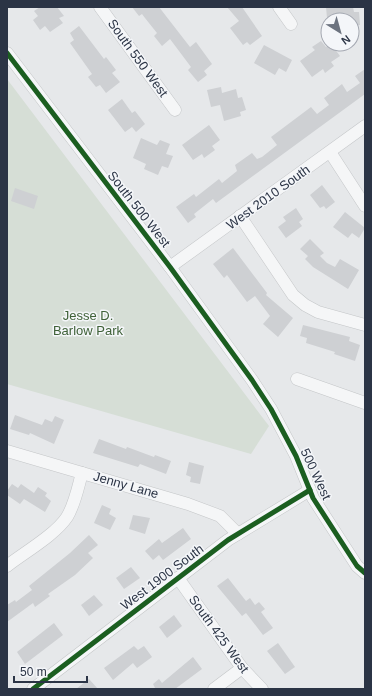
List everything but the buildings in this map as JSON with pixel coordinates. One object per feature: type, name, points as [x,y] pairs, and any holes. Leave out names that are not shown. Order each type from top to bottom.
[{"type":"street","name":"South 550 West","points":[[100,7],[175,110]]},
{"type":"street","points":[[279,7],[291,24]]},
{"type":"street","name":"South 500 West","points":[[7,53],[170,267],[252,380]]},
{"type":"street","name":"West 2010 South","points":[[170,267],[365,126]]},
{"type":"street","points":[[330,152],[365,206]]},
{"type":"street","points":[[240,216],[293,295],[305,305],[318,312],[365,325]]},
{"type":"street","points":[[297,379],[365,403]]},
{"type":"street","name":"500 West","points":[[252,380],[271,409],[296,456],[313,498],[357,566],[365,573]]},
{"type":"street","name":"Jenny Lane","points":[[7,450],[188,504],[220,516],[238,534]]},
{"type":"street","points":[[7,566],[54,530],[66,517],[74,501],[82,473]]},
{"type":"street","name":"West 1900 South","points":[[33,689],[238,534],[310,490]]},
{"type":"street","name":"South 425 West","points":[[178,578],[242,668],[262,689]]},
{"type":"street","points":[[214,689],[242,668]]},
{"type":"green space","name":"Jesse D. Barlow Park","points":[[7,79],[269,426],[251,454],[7,384]]},
{"type":"cycle path","points":[[7,53],[170,267],[252,380],[271,409],[296,456],[313,498],[357,566],[365,573]]},
{"type":"cycle path","points":[[33,689],[228,540],[310,490]]}]
